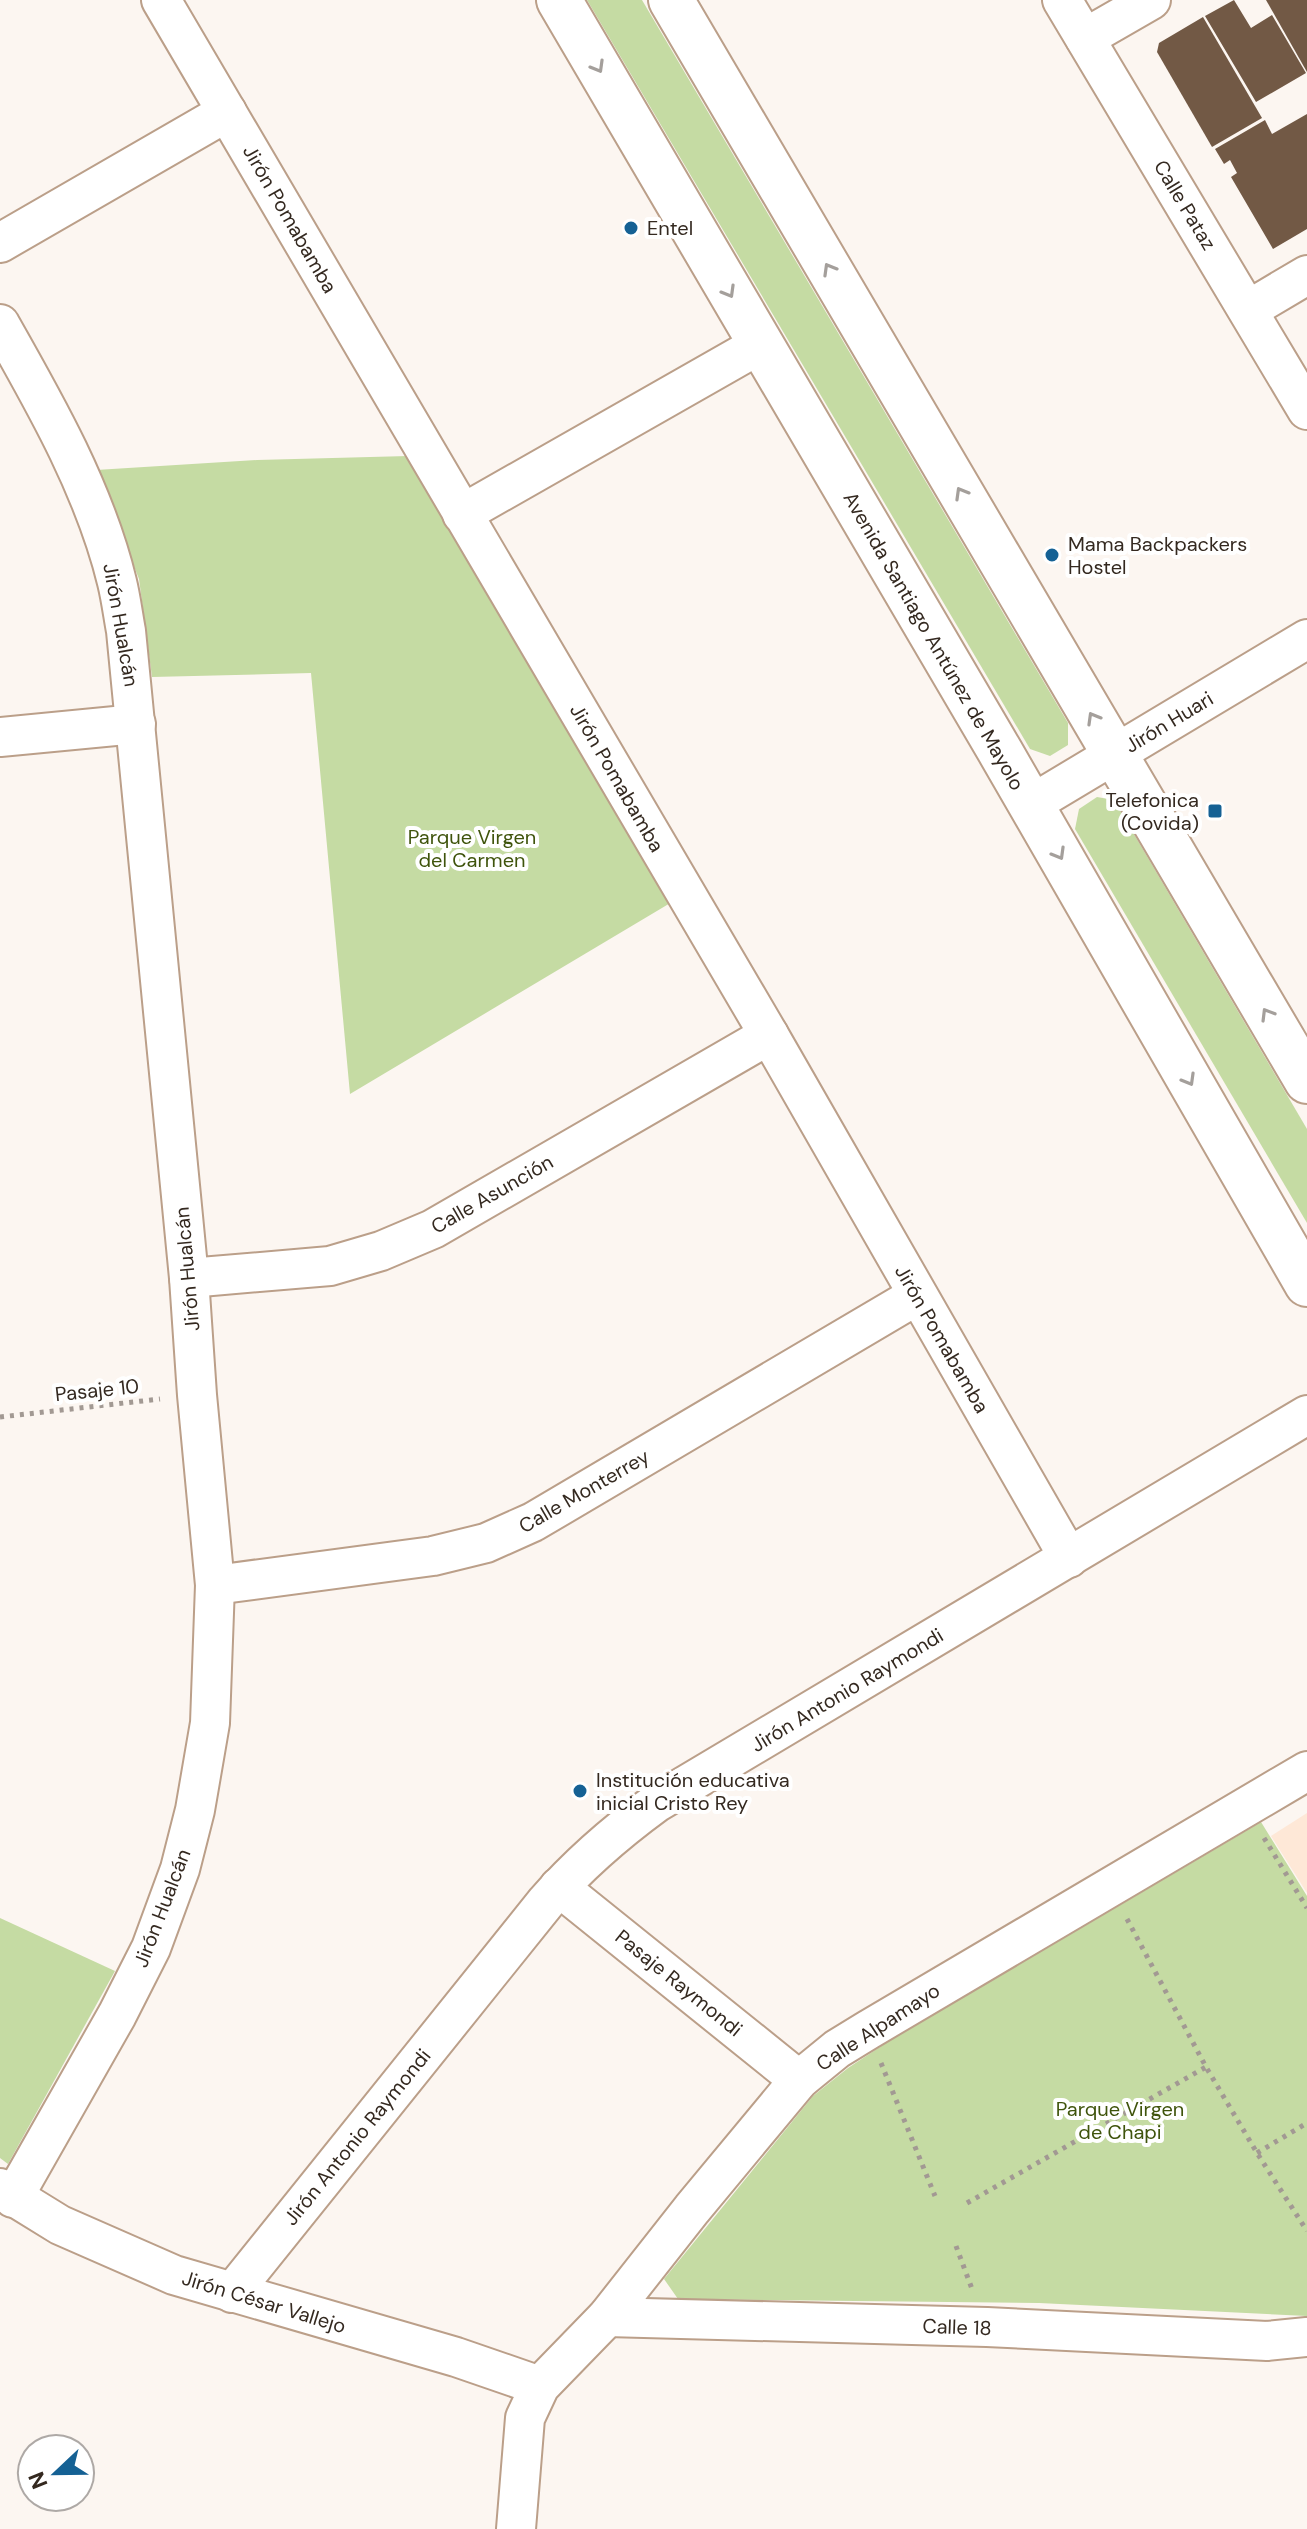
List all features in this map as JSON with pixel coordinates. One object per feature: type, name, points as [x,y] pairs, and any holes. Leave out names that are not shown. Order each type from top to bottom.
[{"type":"main road","name":"Avenida Santiago Antúnez de Mayolo","points":[[559,0],[1307,1284]]},
{"type":"main road","points":[[671,0],[1307,1081]]},
{"type":"street","name":"Jirón Pomabamba","points":[[161,0],[769,1035],[1069,1558]]},
{"type":"street","name":"Calle Pataz","points":[[1062,0],[1307,410]]},
{"type":"street","points":[[1085,38],[1151,0]]},
{"type":"street","points":[[0,243],[227,112]]},
{"type":"street","points":[[1248,310],[1307,275]]},
{"type":"street","name":"Jirón Hualcán","points":[[0,324],[79,476],[101,530],[119,594],[136,724],[215,1585],[210,1723],[195,1810],[180,1869],[151,1948],[117,2015],[6,2193]]},
{"type":"street","points":[[462,514],[759,345]]},
{"type":"street","name":"Jirón Huari","points":[[1030,805],[1307,639]]},
{"type":"street","points":[[0,737],[136,724]]},
{"type":"street","name":"Calle Asunción","points":[[189,1278],[330,1266],[381,1251],[433,1229],[769,1035]]},
{"type":"street","name":"Calle Monterrey","points":[[215,1585],[433,1556],[486,1543],[533,1522],[916,1296]]},
{"type":"street","name":"Jirón Antonio Raymondi","points":[[232,2293],[559,1887],[614,1834],[656,1803],[1307,1415]]},
{"type":"street","name":"Calle Alpamayo","points":[[516,2529],[525,2418],[540,2386],[607,2317],[799,2080],[837,2049],[868,2030],[1307,1771]]},
{"type":"street","name":"Pasaje Raymondi","points":[[559,1887],[799,2080]]},
{"type":"street","name":"Jirón César Vallejo","points":[[6,2193],[60,2225],[174,2275],[456,2357],[540,2386]]},
{"type":"street","name":"Calle 18","points":[[607,2317],[987,2327],[1267,2341],[1307,2337]]},
{"type":"path","name":"Pasaje 10","points":[[0,1417],[197,1395]]},
{"type":"path","points":[[1245,1807],[1307,1908]]},
{"type":"path","points":[[1110,1886],[1206,2067],[1307,2231]]},
{"type":"path","points":[[868,2030],[935,2196]]},
{"type":"path","points":[[967,2203],[1206,2067]]},
{"type":"path","points":[[1257,2153],[1307,2123]]},
{"type":"shaded area","points":[[1307,1813],[1307,1893],[1271,1836]]},
{"type":"green space","points":[[587,0],[642,0],[1068,723],[1068,745],[1050,756],[1030,749]]},
{"type":"green space","name":"Parque Virgen del Carmen","points":[[408,456],[672,902],[350,1094],[311,673],[152,677],[139,579],[96,470],[257,460]]},
{"type":"green space","points":[[1097,797],[1114,800],[1307,1129],[1307,1223],[1075,829],[1079,809]]},
{"type":"green space","name":"Parque Virgen de Chapi","points":[[1261,1822],[1307,1896],[1307,2316],[1039,2303],[678,2299],[664,2279],[813,2096],[889,2041]]},
{"type":"green space","points":[[0,1918],[115,1971],[8,2164],[0,2158]]},
{"type":"building","points":[[1234,0],[1251,28],[1272,15],[1306,73],[1256,102],[1205,16]]},
{"type":"building","points":[[1266,0],[1307,0],[1307,72]]},
{"type":"building","points":[[1203,17],[1262,118],[1212,147],[1157,52],[1159,43]]},
{"type":"building","points":[[1307,114],[1307,229],[1273,249],[1231,177],[1237,173],[1230,160],[1224,164],[1215,149],[1265,120],[1272,134]]},
{"type":"place","name":"Entel","points":[[631,228]]},
{"type":"place","name":"Mama Backpackers Hostel","points":[[1052,555]]},
{"type":"place","name":"Telefonica (Covida)","points":[[1215,811]]},
{"type":"place","name":"Institución educativa inicial Cristo Rey","points":[[580,1791]]}]
